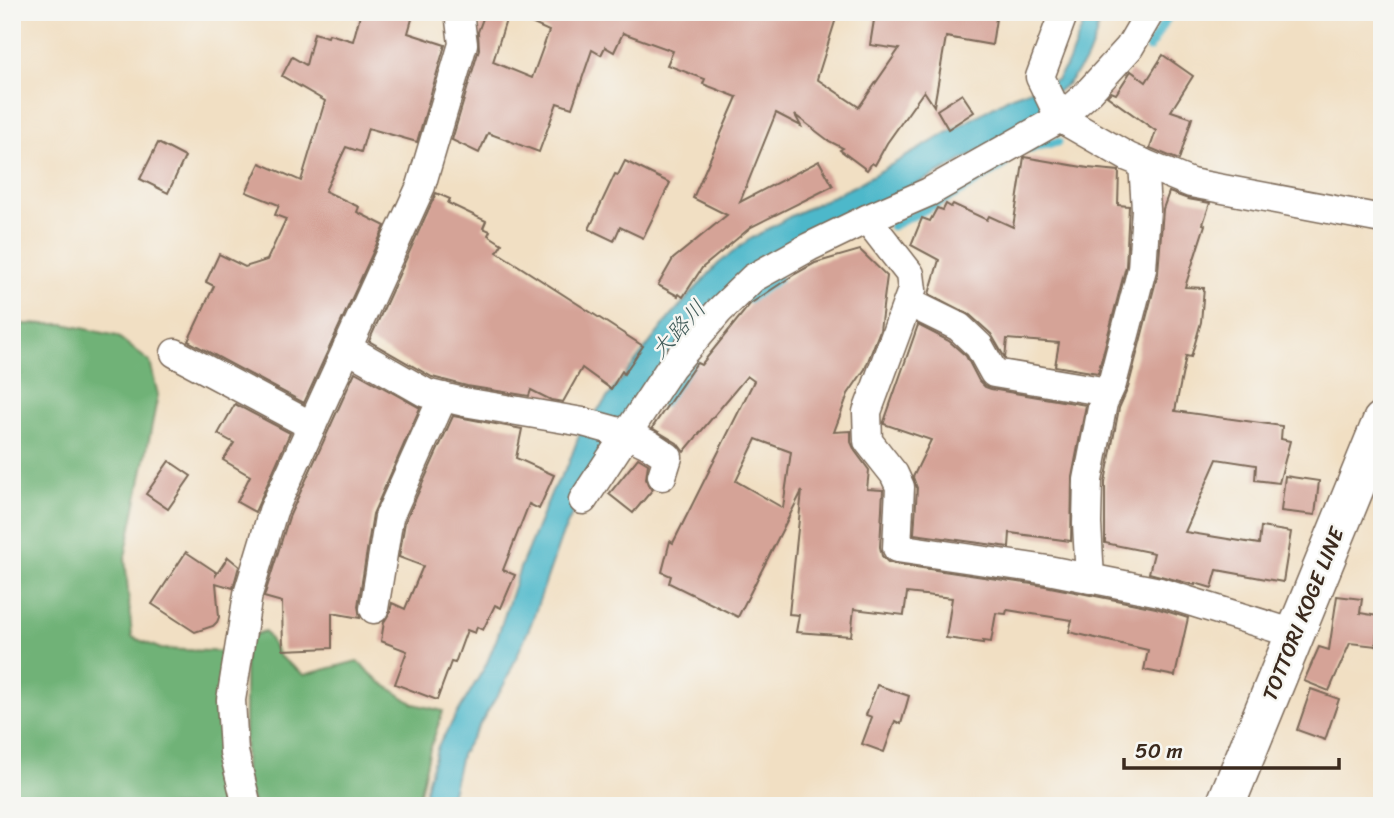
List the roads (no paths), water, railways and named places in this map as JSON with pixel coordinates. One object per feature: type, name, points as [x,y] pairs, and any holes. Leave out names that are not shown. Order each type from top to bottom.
[{"type":"main road","name":"TOTTORI KOGE LINE","points":[[1225,806],[1294,634],[1374,466],[1382,421]]},
{"type":"street","points":[[247,806],[234,752],[231,700],[248,594],[273,511],[421,186],[463,44],[459,12]]},
{"type":"street","points":[[583,500],[671,368],[719,311],[753,278],[809,247],[929,192],[1087,94],[1129,48],[1150,12]]},
{"type":"street","points":[[1056,17],[1040,77],[1058,113],[1128,157],[1191,183],[1382,219]]},
{"type":"street","points":[[1090,579],[1088,480],[1103,403],[1112,384],[1142,269],[1146,209],[1143,163]]},
{"type":"street","points":[[867,219],[910,274],[912,290],[867,412],[868,441],[894,474],[900,487],[897,548],[1048,570],[1160,592],[1294,634]]},
{"type":"street","points":[[908,302],[959,327],[979,346],[995,373],[1108,392]]},
{"type":"street","points":[[347,348],[426,393],[583,422],[627,434],[668,457],[662,476]]},
{"type":"street","points":[[175,353],[312,426]]},
{"type":"street","points":[[374,609],[389,517],[443,397]]},
{"type":"water","name":"大路川","points":[[1088,12],[1101,12],[1087,59],[1057,92],[1043,113],[947,169],[756,263],[582,493],[561,538],[531,624],[505,683],[461,755],[449,806],[422,806],[438,746],[486,665],[520,568],[580,433],[670,317],[718,264],[747,241],[791,216],[854,186],[1012,96],[1057,80],[1069,61]]},
{"type":"waterway","points":[[1149,48],[1171,12]]},
{"type":"waterway","points":[[1031,149],[1058,142]]},
{"type":"waterway","points":[[892,226],[958,193],[1004,165]]},
{"type":"waterway","points":[[749,299],[778,279]]},
{"type":"waterway","points":[[663,403],[694,360]]}]
